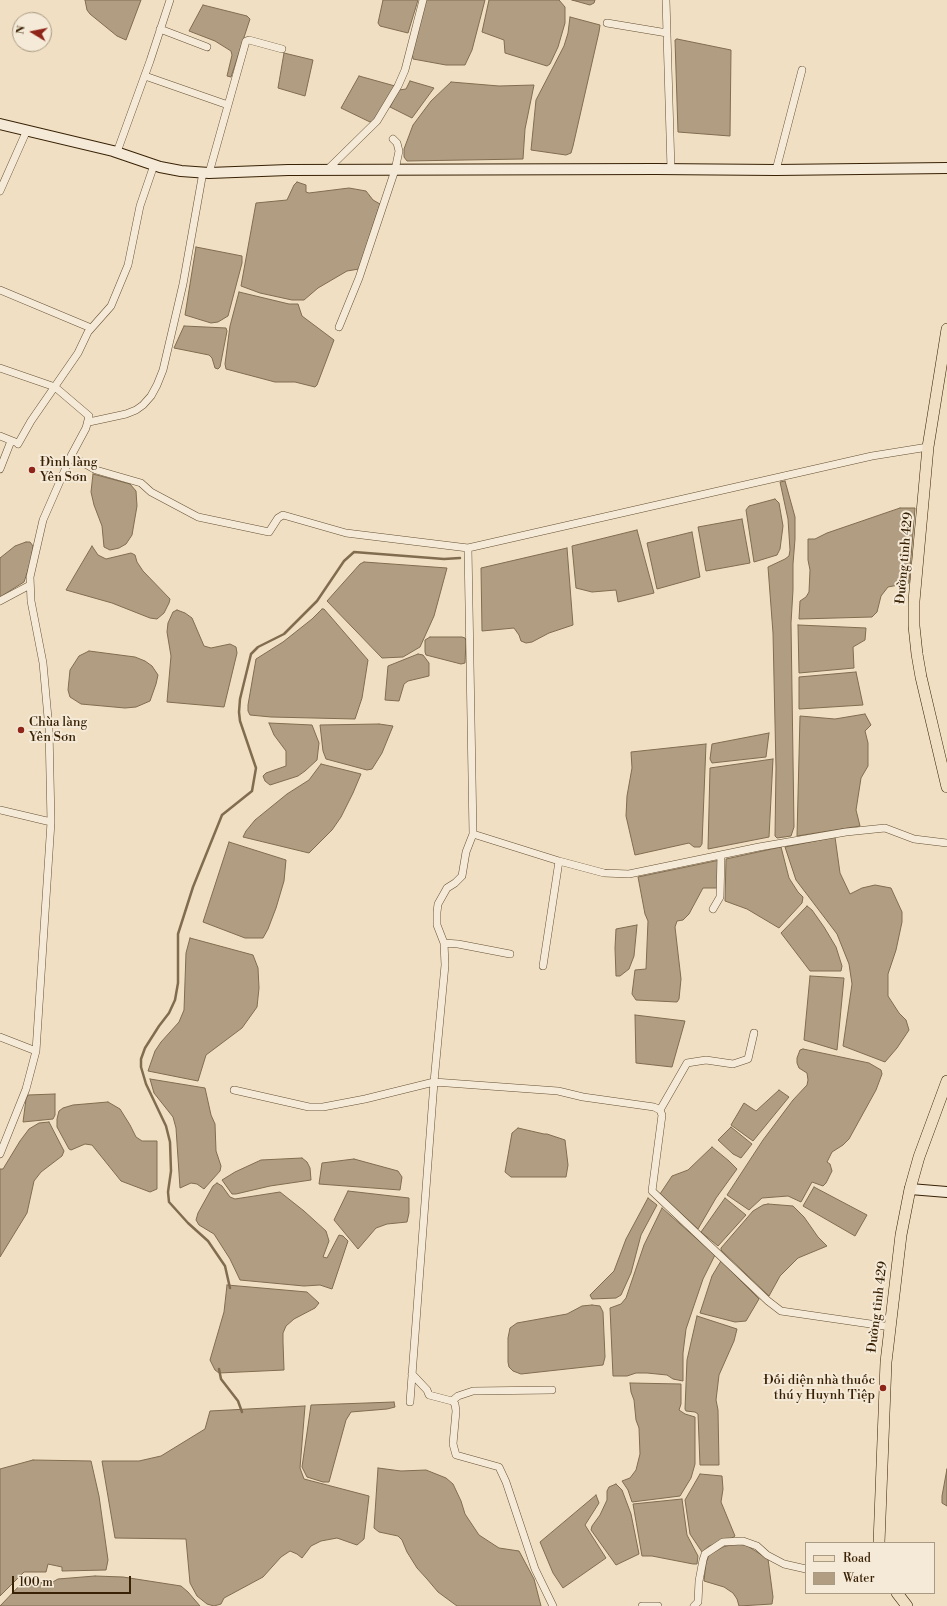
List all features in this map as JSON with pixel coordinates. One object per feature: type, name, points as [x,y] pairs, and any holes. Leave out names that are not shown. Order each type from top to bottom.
[{"type":"main road","name":"Đường tỉnh 429","points":[[947,329],[928,447],[914,601],[914,626],[921,677],[947,786]]},
{"type":"main road","name":"Đường tỉnh 429","points":[[880,1542],[886,1362],[901,1235],[910,1189],[919,1157],[947,1081]]},
{"type":"main road","points":[[898,1594],[907,1606]]},
{"type":"street","points":[[116,152],[170,0]]},
{"type":"street","points":[[327,170],[377,121],[398,86],[405,70],[423,0]]},
{"type":"street","points":[[666,0],[670,169]]},
{"type":"street","points":[[607,22],[667,33]]},
{"type":"street","points":[[160,29],[207,47]]},
{"type":"street","points":[[88,422],[126,414],[136,410],[144,405],[157,385],[163,370],[183,284],[206,172],[247,40],[282,49]]},
{"type":"street","points":[[776,170],[802,70]]},
{"type":"street","points":[[144,76],[228,105]]},
{"type":"street","points":[[0,124],[116,152],[154,165],[181,171],[776,170],[947,168]]},
{"type":"street","points":[[0,191],[27,130]]},
{"type":"street","points":[[339,327],[359,278],[395,170],[399,151],[397,143],[393,139]]},
{"type":"street","points":[[0,469],[16,443],[78,353],[91,328],[111,306],[128,265],[140,206],[154,165]]},
{"type":"street","points":[[0,290],[91,328]]},
{"type":"street","points":[[0,368],[55,387],[89,416],[88,422],[71,456],[43,520],[30,577],[32,601],[43,663],[48,722],[50,822],[36,1051],[26,1088],[0,1154]]},
{"type":"street","points":[[0,436],[16,443]]},
{"type":"street","points":[[71,456],[96,470],[141,483],[151,492],[198,517],[268,532],[278,518],[283,515],[346,533],[468,548],[872,456],[928,447]]},
{"type":"street","points":[[410,1402],[434,1082],[445,965],[444,943],[437,925],[438,904],[447,888],[462,876],[466,852],[472,834],[468,548]]},
{"type":"street","points":[[0,601],[30,585]]},
{"type":"street","points":[[0,810],[50,822]]},
{"type":"street","points":[[472,834],[559,861],[604,873],[629,874],[846,832],[885,828],[914,838],[947,843]]},
{"type":"street","points":[[713,909],[720,897],[721,855]]},
{"type":"street","points":[[543,966],[559,861]]},
{"type":"street","points":[[444,943],[458,944],[510,954]]},
{"type":"street","points":[[660,1110],[687,1063],[706,1060],[733,1064],[748,1059],[754,1033]]},
{"type":"street","points":[[0,1037],[36,1051]]},
{"type":"street","points":[[234,1090],[309,1107],[323,1107],[365,1100],[434,1082],[558,1091],[583,1097],[654,1107],[660,1110],[662,1115],[652,1191],[768,1301],[781,1311],[891,1327]]},
{"type":"street","points":[[910,1189],[947,1192]]},
{"type":"street","points":[[412,1374],[427,1390],[429,1395],[452,1401],[455,1404],[456,1411],[453,1444],[456,1455],[499,1467],[506,1482],[535,1569],[553,1606]]},
{"type":"street","points":[[452,1401],[458,1396],[473,1391],[552,1390]]},
{"type":"street","points":[[694,1606],[698,1602],[699,1581],[703,1560],[706,1554],[723,1542],[743,1541],[757,1546],[767,1555],[784,1564],[805,1568]]},
{"type":"street","points":[[642,1606],[658,1606]]},
{"type":"water","points":[[85,0],[141,0],[126,40],[117,36],[90,14],[87,10]]},
{"type":"water","points":[[383,0],[418,0],[408,33],[380,26],[378,23]]},
{"type":"water","points":[[426,0],[485,0],[472,50],[465,65],[446,65],[413,59],[412,51]]},
{"type":"water","points":[[489,0],[559,0],[565,7],[565,23],[558,47],[550,64],[547,66],[505,53],[504,40],[482,32]]},
{"type":"water","points":[[572,0],[595,0],[594,3],[590,5]]},
{"type":"water","points":[[203,5],[247,16],[250,19],[231,77],[227,76],[232,55],[231,51],[215,41],[189,31]]},
{"type":"water","points":[[570,17],[600,25],[571,153],[566,155],[531,150],[536,100],[564,46],[568,33]]},
{"type":"water","points":[[677,39],[731,50],[730,136],[678,132],[675,40]]},
{"type":"water","points":[[284,53],[313,60],[305,96],[278,88]]},
{"type":"water","points":[[359,76],[395,86],[374,122],[370,122],[341,108]]},
{"type":"water","points":[[410,81],[434,88],[412,118],[390,107],[399,90],[406,89]]},
{"type":"water","points":[[451,82],[499,86],[534,85],[525,129],[523,159],[407,161],[404,157],[404,149],[413,125],[431,101]]},
{"type":"water","points":[[297,182],[306,185],[306,192],[309,193],[349,188],[366,191],[373,200],[380,204],[359,269],[347,271],[318,288],[304,300],[292,300],[260,293],[241,286],[256,203],[287,200]]},
{"type":"water","points":[[196,247],[242,256],[242,263],[228,316],[218,322],[211,323],[185,315]]},
{"type":"water","points":[[239,292],[289,304],[298,304],[302,316],[334,340],[315,387],[295,382],[275,382],[226,369],[225,364],[230,326]]},
{"type":"water","points":[[184,326],[226,328],[227,331],[220,367],[218,369],[215,368],[212,358],[209,355],[174,348]]},
{"type":"water","points":[[93,474],[130,484],[136,491],[137,506],[132,535],[126,544],[119,548],[110,550],[104,547],[102,526],[91,492]]},
{"type":"water","points":[[785,481],[795,517],[791,623],[794,827],[791,836],[777,838],[775,836],[776,768],[773,633],[768,567],[789,556],[788,519],[780,482]]},
{"type":"water","points":[[775,499],[779,503],[783,526],[780,549],[777,555],[754,562],[746,510],[749,506]]},
{"type":"water","points":[[900,508],[915,508],[909,583],[888,587],[881,596],[877,612],[872,617],[799,619],[800,601],[806,597],[809,592],[810,570],[808,560],[808,539],[815,539],[827,533]]},
{"type":"water","points":[[742,519],[750,563],[706,571],[698,527]]},
{"type":"water","points":[[637,530],[654,593],[618,602],[616,590],[592,592],[576,588],[572,546]]},
{"type":"water","points":[[692,532],[700,577],[657,589],[647,543]]},
{"type":"water","points":[[30,542],[33,546],[31,561],[24,582],[0,597],[0,558],[15,546]]},
{"type":"water","points":[[92,546],[98,555],[106,559],[131,553],[135,555],[137,562],[143,571],[170,599],[164,613],[157,619],[150,618],[112,603],[66,590]]},
{"type":"water","points":[[567,548],[573,625],[549,633],[532,642],[526,643],[521,641],[514,628],[482,631],[481,568]]},
{"type":"water","points":[[364,562],[447,568],[434,616],[420,647],[403,657],[382,658],[327,601],[360,564]]},
{"type":"water","points":[[322,609],[324,609],[368,660],[362,698],[355,719],[250,715],[248,705],[256,659],[283,642]]},
{"type":"water","points":[[177,610],[192,618],[204,646],[211,648],[230,644],[236,647],[237,653],[224,707],[167,702],[171,656],[167,632],[168,623],[173,612]]},
{"type":"water","points":[[798,625],[866,628],[865,640],[853,647],[854,668],[799,673]]},
{"type":"water","points":[[430,637],[465,638],[465,663],[461,664],[426,655],[425,640]]},
{"type":"water","points":[[89,651],[135,657],[152,666],[158,675],[150,701],[136,707],[125,708],[81,704],[70,697],[68,690],[70,670],[79,656]]},
{"type":"water","points":[[418,654],[423,655],[429,663],[429,676],[408,681],[404,684],[399,701],[385,700],[388,666]]},
{"type":"water","points":[[856,672],[863,705],[799,709],[799,677]]},
{"type":"water","points":[[865,714],[871,725],[865,731],[868,743],[868,766],[861,778],[856,810],[860,826],[797,836],[800,716],[835,719]]},
{"type":"water","points":[[269,723],[312,725],[319,743],[317,760],[305,771],[298,776],[270,785],[265,781],[263,776],[266,773],[286,766],[286,751],[274,735]]},
{"type":"water","points":[[379,724],[393,726],[382,753],[372,769],[367,770],[326,759],[323,751],[320,725]]},
{"type":"water","points":[[769,733],[766,757],[712,763],[710,759],[712,744]]},
{"type":"water","points":[[706,744],[702,844],[700,847],[694,847],[689,843],[635,855],[626,816],[627,796],[632,768],[631,752]]},
{"type":"water","points":[[773,759],[769,837],[708,849],[710,768]]},
{"type":"water","points":[[321,764],[361,774],[341,817],[332,830],[309,853],[243,837],[255,820],[287,794],[309,780]]},
{"type":"water","points":[[835,837],[840,873],[850,894],[862,888],[875,885],[891,888],[902,912],[902,922],[896,950],[888,974],[888,996],[899,1013],[906,1020],[909,1030],[885,1062],[843,1046],[852,984],[849,964],[837,934],[796,880],[785,847]]},
{"type":"water","points":[[229,842],[286,860],[284,881],[276,908],[263,938],[245,938],[203,922]]},
{"type":"water","points":[[781,847],[789,878],[803,897],[802,903],[779,928],[747,909],[725,901],[726,859]]},
{"type":"water","points":[[720,860],[717,888],[703,888],[689,914],[683,920],[677,921],[675,927],[681,979],[679,999],[677,1002],[636,1000],[632,994],[635,970],[646,969],[648,921],[645,914],[638,877]]},
{"type":"water","points":[[807,906],[812,910],[836,947],[842,966],[841,971],[810,971],[781,933]]},
{"type":"water","points":[[637,925],[634,956],[629,969],[620,976],[616,976],[616,929]]},
{"type":"water","points":[[190,938],[253,955],[258,968],[259,988],[257,1007],[242,1028],[206,1055],[198,1081],[148,1071],[155,1051],[179,1022],[184,1010],[186,953]]},
{"type":"water","points":[[810,976],[844,978],[837,1050],[804,1040]]},
{"type":"water","points":[[635,1015],[685,1021],[672,1067],[636,1063]]},
{"type":"water","points":[[803,1049],[869,1063],[881,1070],[882,1074],[876,1090],[849,1139],[832,1152],[827,1162],[830,1164],[832,1171],[826,1183],[823,1186],[812,1182],[801,1202],[788,1196],[762,1198],[749,1210],[727,1195],[763,1140],[793,1100],[807,1085],[807,1073],[799,1068],[797,1063],[800,1050]]},
{"type":"water","points":[[150,1079],[205,1088],[211,1115],[215,1124],[216,1151],[221,1166],[220,1171],[204,1189],[197,1184],[191,1183],[180,1188],[176,1128],[173,1117],[154,1093]]},
{"type":"water","points":[[779,1090],[789,1097],[753,1141],[731,1125],[744,1103],[756,1111]]},
{"type":"water","points":[[55,1094],[55,1115],[53,1119],[23,1122],[26,1099],[28,1095]]},
{"type":"water","points":[[108,1102],[120,1109],[136,1137],[142,1141],[157,1141],[157,1189],[150,1192],[121,1181],[92,1145],[85,1144],[71,1150],[69,1149],[57,1127],[59,1111],[73,1105]]},
{"type":"water","points":[[49,1122],[64,1151],[62,1156],[41,1172],[34,1181],[27,1213],[0,1257],[0,1169],[3,1169],[29,1129],[39,1123]]},
{"type":"water","points":[[731,1127],[752,1144],[741,1158],[733,1154],[718,1140]]},
{"type":"water","points":[[518,1128],[547,1134],[565,1140],[568,1165],[566,1177],[511,1177],[505,1172],[512,1133]]},
{"type":"water","points":[[712,1147],[737,1169],[716,1198],[698,1229],[660,1194],[672,1176],[688,1170]]},
{"type":"water","points":[[302,1158],[307,1162],[310,1168],[311,1180],[270,1186],[232,1194],[222,1180],[261,1160]]},
{"type":"water","points":[[354,1159],[398,1171],[402,1177],[400,1190],[319,1184],[322,1163]]},
{"type":"water","points":[[217,1183],[222,1186],[230,1197],[235,1199],[280,1192],[326,1231],[329,1241],[323,1257],[327,1258],[339,1235],[343,1236],[348,1241],[332,1289],[320,1285],[304,1286],[240,1280],[230,1259],[214,1234],[199,1225],[196,1220],[198,1213],[213,1186]]},
{"type":"water","points":[[814,1187],[867,1215],[855,1236],[803,1206]]},
{"type":"water","points":[[348,1191],[409,1198],[409,1213],[407,1222],[387,1224],[376,1228],[358,1249],[334,1220]]},
{"type":"water","points":[[648,1198],[657,1205],[641,1235],[631,1273],[621,1295],[616,1298],[592,1299],[590,1295],[614,1271],[626,1239]]},
{"type":"water","points":[[725,1198],[746,1215],[718,1246],[701,1232]]},
{"type":"water","points":[[763,1205],[793,1206],[804,1217],[818,1237],[827,1246],[798,1258],[780,1276],[769,1296],[721,1250],[721,1248],[753,1211]]},
{"type":"water","points":[[662,1208],[715,1255],[703,1279],[686,1329],[683,1353],[683,1381],[673,1379],[667,1375],[647,1373],[636,1373],[627,1376],[613,1376],[610,1308],[621,1304],[626,1298],[644,1245]]},
{"type":"water","points":[[721,1261],[759,1299],[746,1321],[735,1322],[700,1313],[712,1276]]},
{"type":"water","points":[[227,1285],[307,1292],[319,1303],[315,1308],[294,1319],[286,1326],[283,1333],[284,1370],[219,1373],[215,1370],[210,1360],[224,1312]]},
{"type":"water","points":[[582,1306],[600,1306],[603,1312],[605,1357],[603,1365],[521,1374],[513,1371],[509,1367],[508,1338],[510,1328],[517,1323],[567,1314]]},
{"type":"water","points":[[697,1316],[737,1329],[734,1341],[719,1375],[716,1400],[718,1410],[719,1465],[700,1465],[698,1414],[695,1412],[686,1411],[685,1409],[687,1360]]},
{"type":"water","points":[[630,1383],[681,1384],[681,1404],[679,1410],[685,1414],[695,1417],[695,1464],[691,1478],[680,1496],[632,1502],[628,1490],[622,1481],[630,1478],[636,1470],[640,1454],[639,1428],[636,1420],[634,1400]]},
{"type":"water","points":[[394,1402],[395,1407],[387,1409],[351,1412],[346,1420],[329,1482],[323,1482],[307,1477],[302,1467],[311,1405]]},
{"type":"water","points":[[305,1406],[300,1468],[304,1479],[369,1496],[364,1539],[357,1545],[337,1538],[321,1541],[311,1546],[302,1558],[290,1551],[281,1557],[263,1577],[224,1598],[221,1604],[214,1606],[207,1604],[197,1596],[190,1583],[186,1539],[115,1538],[102,1461],[139,1461],[161,1456],[205,1429],[210,1411]]},
{"type":"water","points":[[33,1460],[91,1461],[99,1496],[108,1560],[106,1570],[62,1571],[62,1567],[48,1564],[46,1572],[24,1572],[0,1596],[0,1469]]},
{"type":"water","points":[[378,1468],[401,1471],[426,1470],[446,1478],[453,1484],[465,1514],[479,1535],[499,1548],[519,1551],[534,1579],[541,1606],[457,1606],[438,1592],[417,1568],[407,1552],[402,1540],[398,1536],[379,1532],[374,1528]]},
{"type":"water","points":[[947,1469],[947,1506],[942,1503],[942,1496]]},
{"type":"water","points":[[700,1474],[722,1476],[723,1489],[721,1502],[735,1536],[729,1540],[709,1546],[702,1552],[690,1534],[685,1500]]},
{"type":"water","points":[[616,1484],[622,1490],[631,1514],[639,1554],[616,1565],[591,1530],[607,1500],[607,1491],[609,1487]]},
{"type":"water","points":[[596,1495],[599,1503],[585,1525],[606,1558],[563,1588],[553,1573],[540,1542]]},
{"type":"water","points":[[682,1499],[687,1535],[698,1556],[697,1564],[652,1556],[642,1556],[633,1504]]},
{"type":"water","points":[[735,1544],[746,1545],[768,1559],[773,1597],[772,1604],[739,1606],[733,1593],[724,1587],[704,1581],[706,1563],[709,1555],[723,1547]]},
{"type":"water","points":[[95,1576],[123,1577],[181,1586],[200,1606],[0,1606],[23,1582],[51,1583],[58,1579]]},
{"type":"waterway","points":[[230,1288],[225,1266],[208,1241],[188,1223],[169,1202],[168,1192],[171,1171],[170,1142],[166,1126],[146,1084],[141,1067],[141,1059],[145,1048],[169,1013],[175,1000],[178,983],[178,934],[193,887],[222,815],[252,791],[256,768],[240,721],[239,712],[240,699],[251,654],[258,647],[284,634],[317,601],[344,561],[354,552],[444,559],[460,558]]},
{"type":"waterway","points":[[219,1369],[221,1379],[238,1401],[242,1412]]},
{"type":"place","name":"Đình làng Yên Sơn","points":[[32,470]]},
{"type":"place","name":"Chùa làng Yên Sơn","points":[[21,730]]},
{"type":"place","name":"Đối diện nhà thuốc thú y Huynh Tiệp","points":[[883,1388]]}]
